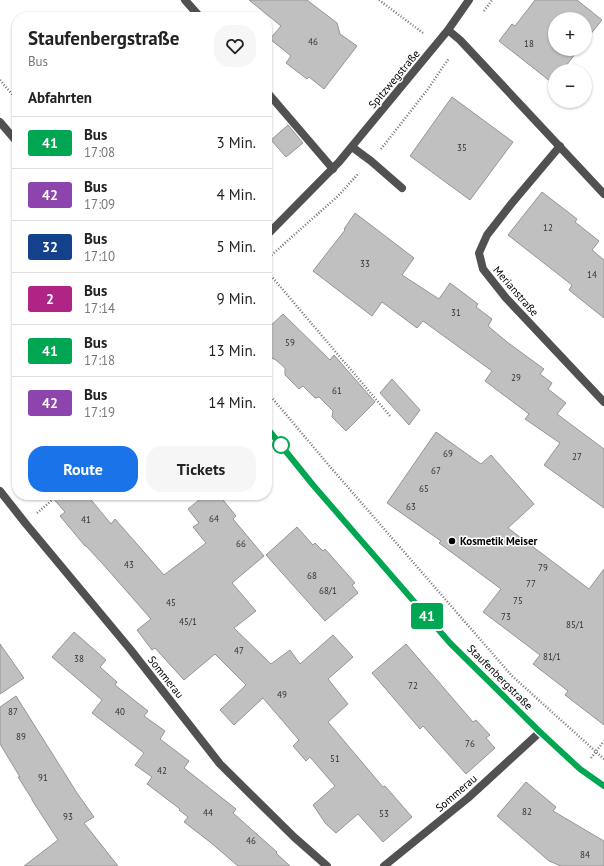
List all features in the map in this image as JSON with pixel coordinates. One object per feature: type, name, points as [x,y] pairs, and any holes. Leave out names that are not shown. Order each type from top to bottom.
[{"type":"street","points":[[185,0],[196,12]]},
{"type":"street","name":"Spitzwegstraße","points":[[272,230],[333,169],[352,147],[437,44],[469,0]]},
{"type":"street","points":[[448,30],[460,40],[604,194]]},
{"type":"street","points":[[272,98],[333,169]]},
{"type":"street","points":[[0,122],[12,136]]},
{"type":"street","name":"Merianstraße","points":[[560,146],[512,203],[488,235],[479,253],[483,269],[506,298],[604,402]]},
{"type":"street","points":[[352,147],[371,161],[402,188]]},
{"type":"street","name":"Staufenbergstraße","points":[[272,434],[313,485],[450,643],[540,732],[580,769],[604,786]]},
{"type":"street","name":"Sommerau","points":[[0,491],[130,649],[220,764],[289,832],[327,866]]},
{"type":"street","name":"Sommerau","points":[[384,866],[468,798],[540,732]]},
{"type":"path","points":[[379,0],[437,44]]},
{"type":"path","points":[[483,12],[492,0]]},
{"type":"path","points":[[272,255],[338,196],[371,161],[428,89],[460,40]]},
{"type":"path","points":[[0,80],[12,94]]},
{"type":"path","points":[[272,276],[390,416]]},
{"type":"path","points":[[272,398],[512,676],[604,759]]},
{"type":"path","points":[[26,524],[52,500]]},
{"type":"path","points":[[580,769],[604,741]]},
{"type":"building","points":[[249,0],[307,0],[337,23],[340,34],[357,46],[324,89],[309,77],[307,79],[286,63],[291,56],[272,41],[272,37],[281,26],[272,19],[272,12],[264,12]]},
{"type":"building","points":[[535,0],[577,0],[592,12],[548,12],[548,56],[574,56],[567,64],[548,64],[548,80],[499,41],[512,24],[515,26]]},
{"type":"building","points":[[592,12],[602,20],[592,32]]},
{"type":"building","points":[[452,97],[513,142],[470,200],[410,156]]},
{"type":"building","points":[[288,125],[303,143],[286,157],[272,141],[272,139]]},
{"type":"building","points":[[542,192],[577,219],[575,222],[599,241],[592,250],[604,260],[604,318],[569,290],[572,285],[508,235]]},
{"type":"building","points":[[355,213],[414,258],[402,275],[439,299],[450,283],[478,304],[476,307],[492,319],[488,326],[544,369],[540,374],[552,383],[548,389],[566,403],[557,414],[604,449],[604,508],[544,465],[560,443],[525,419],[529,414],[485,381],[492,371],[423,321],[417,328],[382,302],[372,316],[313,271],[345,230],[344,229]]},
{"type":"building","points":[[283,314],[330,360],[334,355],[375,402],[346,431],[332,417],[333,411],[319,397],[315,398],[303,386],[299,389],[285,375],[285,368],[272,358],[272,324]]},
{"type":"building","points":[[392,379],[420,410],[409,425],[380,393]]},
{"type":"building","points":[[436,432],[481,464],[491,455],[534,504],[508,528],[589,589],[604,569],[604,725],[565,695],[568,691],[533,664],[540,655],[483,612],[501,589],[439,543],[441,541],[387,503]]},
{"type":"building","points":[[54,500],[91,500],[111,524],[115,519],[164,575],[206,543],[193,527],[199,523],[188,509],[199,500],[223,500],[236,516],[233,519],[264,556],[232,583],[256,611],[234,628],[271,664],[290,650],[300,664],[333,635],[353,657],[328,679],[348,704],[328,722],[383,787],[385,786],[412,817],[383,842],[358,814],[336,833],[326,824],[313,805],[335,786],[310,757],[306,761],[293,746],[299,740],[263,698],[234,725],[220,710],[246,685],[215,654],[184,680],[155,648],[152,650],[137,630],[151,619],[60,516],[65,512]]},
{"type":"building","points":[[297,527],[313,545],[315,543],[323,551],[325,549],[355,583],[352,585],[358,593],[325,621],[266,555]]},
{"type":"building","points":[[74,632],[106,660],[100,667],[117,682],[115,685],[148,711],[144,716],[165,731],[160,739],[189,761],[184,768],[236,809],[233,813],[277,852],[276,853],[290,866],[238,866],[184,822],[188,817],[179,810],[180,809],[147,784],[152,777],[135,765],[144,753],[92,713],[102,700],[52,657]]},
{"type":"building","points":[[0,644],[24,678],[0,694]]},
{"type":"building","points":[[406,644],[473,722],[476,720],[490,735],[486,738],[495,748],[466,774],[423,726],[420,729],[372,673]]},
{"type":"building","points":[[16,696],[77,793],[94,817],[84,823],[118,866],[24,866],[58,840],[18,777],[20,777],[0,744],[0,707]]},
{"type":"building","points":[[526,782],[556,807],[553,811],[604,841],[604,866],[561,866],[549,861],[497,816]]},
{"type":"bus line","name":"41","points":[[272,434],[313,485],[450,643],[540,732],[580,769],[604,786]]},
{"type":"place","name":"Kosmetik Meiser","points":[[452,541]]}]
